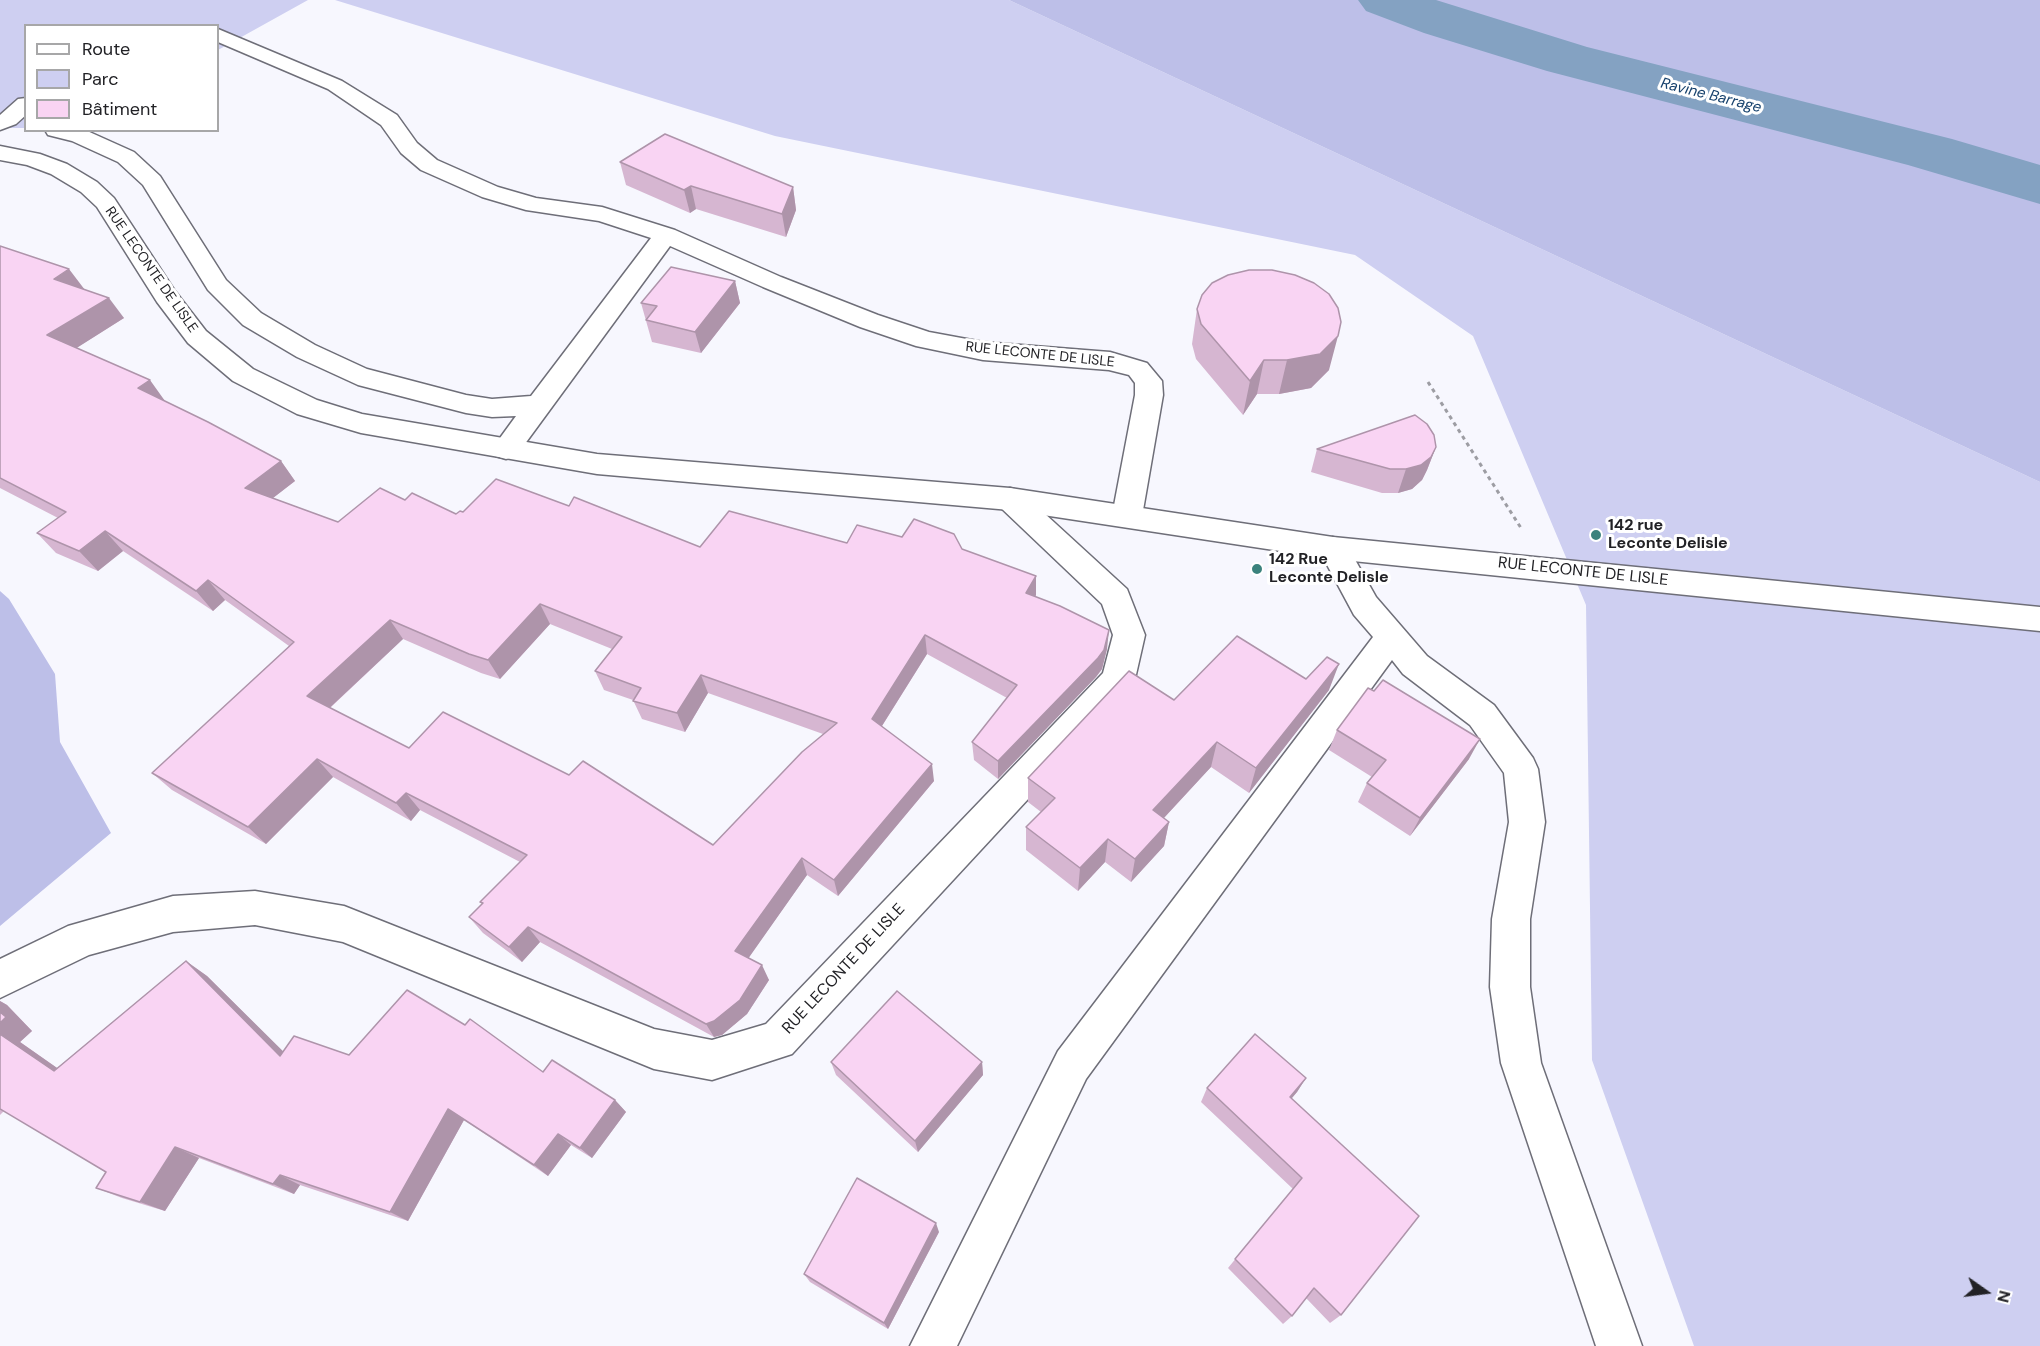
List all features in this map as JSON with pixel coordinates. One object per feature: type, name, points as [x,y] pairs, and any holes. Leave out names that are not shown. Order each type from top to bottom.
[{"type":"street","name":"RUE LECONTE DE LISLE","points":[[219,35],[335,85],[389,120],[409,148],[429,165],[490,192],[534,205],[602,214],[666,235],[772,282],[869,321],[925,340],[983,351],[1110,361],[1137,369],[1148,381],[1149,394],[1127,516]]},
{"type":"street","points":[[11,122],[24,106]]},
{"type":"street","points":[[64,132],[80,136],[126,157],[152,182],[217,285],[252,320],[306,351],[358,376],[466,404],[492,408],[540,405]]},
{"type":"street","name":"RUE LECONTE DE LISLE","points":[[0,153],[32,159],[59,169],[89,187],[106,203],[166,296],[197,337],[243,375],[307,406],[361,423],[597,464],[1010,499],[1333,548],[2040,619]]},
{"type":"street","points":[[506,449],[666,235]]},
{"type":"street","name":"RUE LECONTE DE LISLE","points":[[0,979],[82,939],[173,914],[255,909],[344,924],[654,1049],[712,1060],[778,1040],[1118,679],[1130,635],[1116,598],[1010,499]]},
{"type":"street","points":[[1333,548],[1365,606],[1391,637],[1415,665],[1482,715],[1521,769],[1527,822],[1511,919],[1510,964],[1510,987],[1521,1064],[1619,1346]]},
{"type":"street","points":[[933,1346],[1072,1065],[1391,637]]},
{"type":"path","points":[[1428,382],[1547,568]]},
{"type":"green space","points":[[0,0],[308,0],[219,49],[219,24],[24,24],[24,128],[0,128]]},
{"type":"green space","points":[[335,0],[1009,0],[2040,482],[2040,1346],[1694,1346],[1592,1060],[1586,605],[1473,336],[1355,255],[775,136]]},
{"type":"shaded area","points":[[1009,0],[2040,0],[2040,482]]},
{"type":"shaded area","points":[[0,591],[9,599],[55,674],[60,742],[111,833],[0,926]]},
{"type":"building","points":[[665,134],[793,187],[782,214],[691,186],[684,190],[620,162]]},
{"type":"building","points":[[0,246],[69,269],[54,279],[109,298],[47,335],[150,380],[138,388],[281,461],[245,488],[338,522],[380,488],[405,500],[412,493],[456,514],[463,512],[496,479],[569,506],[574,497],[700,547],[729,511],[847,543],[857,525],[902,537],[914,519],[954,534],[962,549],[1036,576],[1026,593],[1060,606],[1109,630],[1104,650],[1098,658],[998,761],[972,742],[1017,685],[925,635],[872,719],[932,764],[834,880],[802,858],[735,951],[762,965],[740,1000],[714,1021],[706,1024],[528,927],[509,947],[469,917],[483,903],[480,902],[527,855],[406,793],[396,803],[317,759],[248,827],[152,773],[294,642],[208,580],[196,591],[105,531],[79,551],[37,533],[66,512],[0,478]],"holes":[[[540,604],[622,637],[595,671],[641,688],[633,701],[677,713],[701,675],[837,723],[802,752],[713,845],[583,761],[569,775],[443,712],[409,748],[307,696],[390,620],[488,660]]]},
{"type":"building","points":[[671,267],[735,281],[695,332],[646,320],[657,306],[641,303]]},
{"type":"building","points":[[1249,270],[1272,270],[1295,275],[1314,283],[1329,294],[1338,308],[1341,322],[1338,336],[1320,354],[1287,360],[1264,360],[1250,381],[1201,324],[1197,309],[1202,295],[1212,283],[1228,275]]},
{"type":"building","points":[[1415,415],[1427,424],[1434,435],[1436,447],[1431,457],[1421,465],[1406,469],[1390,469],[1317,449]]},
{"type":"building","points":[[1237,636],[1306,679],[1327,657],[1339,664],[1256,768],[1217,742],[1153,810],[1169,822],[1135,859],[1108,839],[1080,868],[1026,827],[1055,798],[1028,778],[1129,671],[1174,700]]},
{"type":"building","points":[[1383,680],[1480,739],[1420,818],[1367,783],[1386,760],[1337,730],[1368,688],[1374,691]]},
{"type":"building","points":[[186,961],[280,1056],[294,1036],[349,1055],[407,990],[465,1025],[470,1019],[543,1072],[552,1060],[615,1100],[580,1148],[558,1134],[534,1165],[448,1109],[390,1212],[280,1175],[273,1184],[175,1147],[140,1202],[96,1188],[106,1172],[0,1109],[0,1034],[54,1071]]},
{"type":"building","points":[[897,991],[982,1062],[915,1141],[831,1062]]},
{"type":"building","points":[[0,1012],[6,1017],[0,1023]]},
{"type":"building","points":[[1255,1034],[1306,1078],[1290,1097],[1419,1216],[1341,1315],[1314,1288],[1292,1316],[1235,1259],[1302,1178],[1207,1088]]},
{"type":"building","points":[[857,1178],[936,1223],[884,1323],[804,1274]]},
{"type":"waterway","name":"Ravine Barrage","points":[[1385,0],[1443,21],[1567,59],[1930,152],[2040,185]]},
{"type":"place","name":"142 rue Leconte Delisle","points":[[1596,535]]},
{"type":"place","name":"142 Rue Leconte Delisle","points":[[1257,569]]}]
